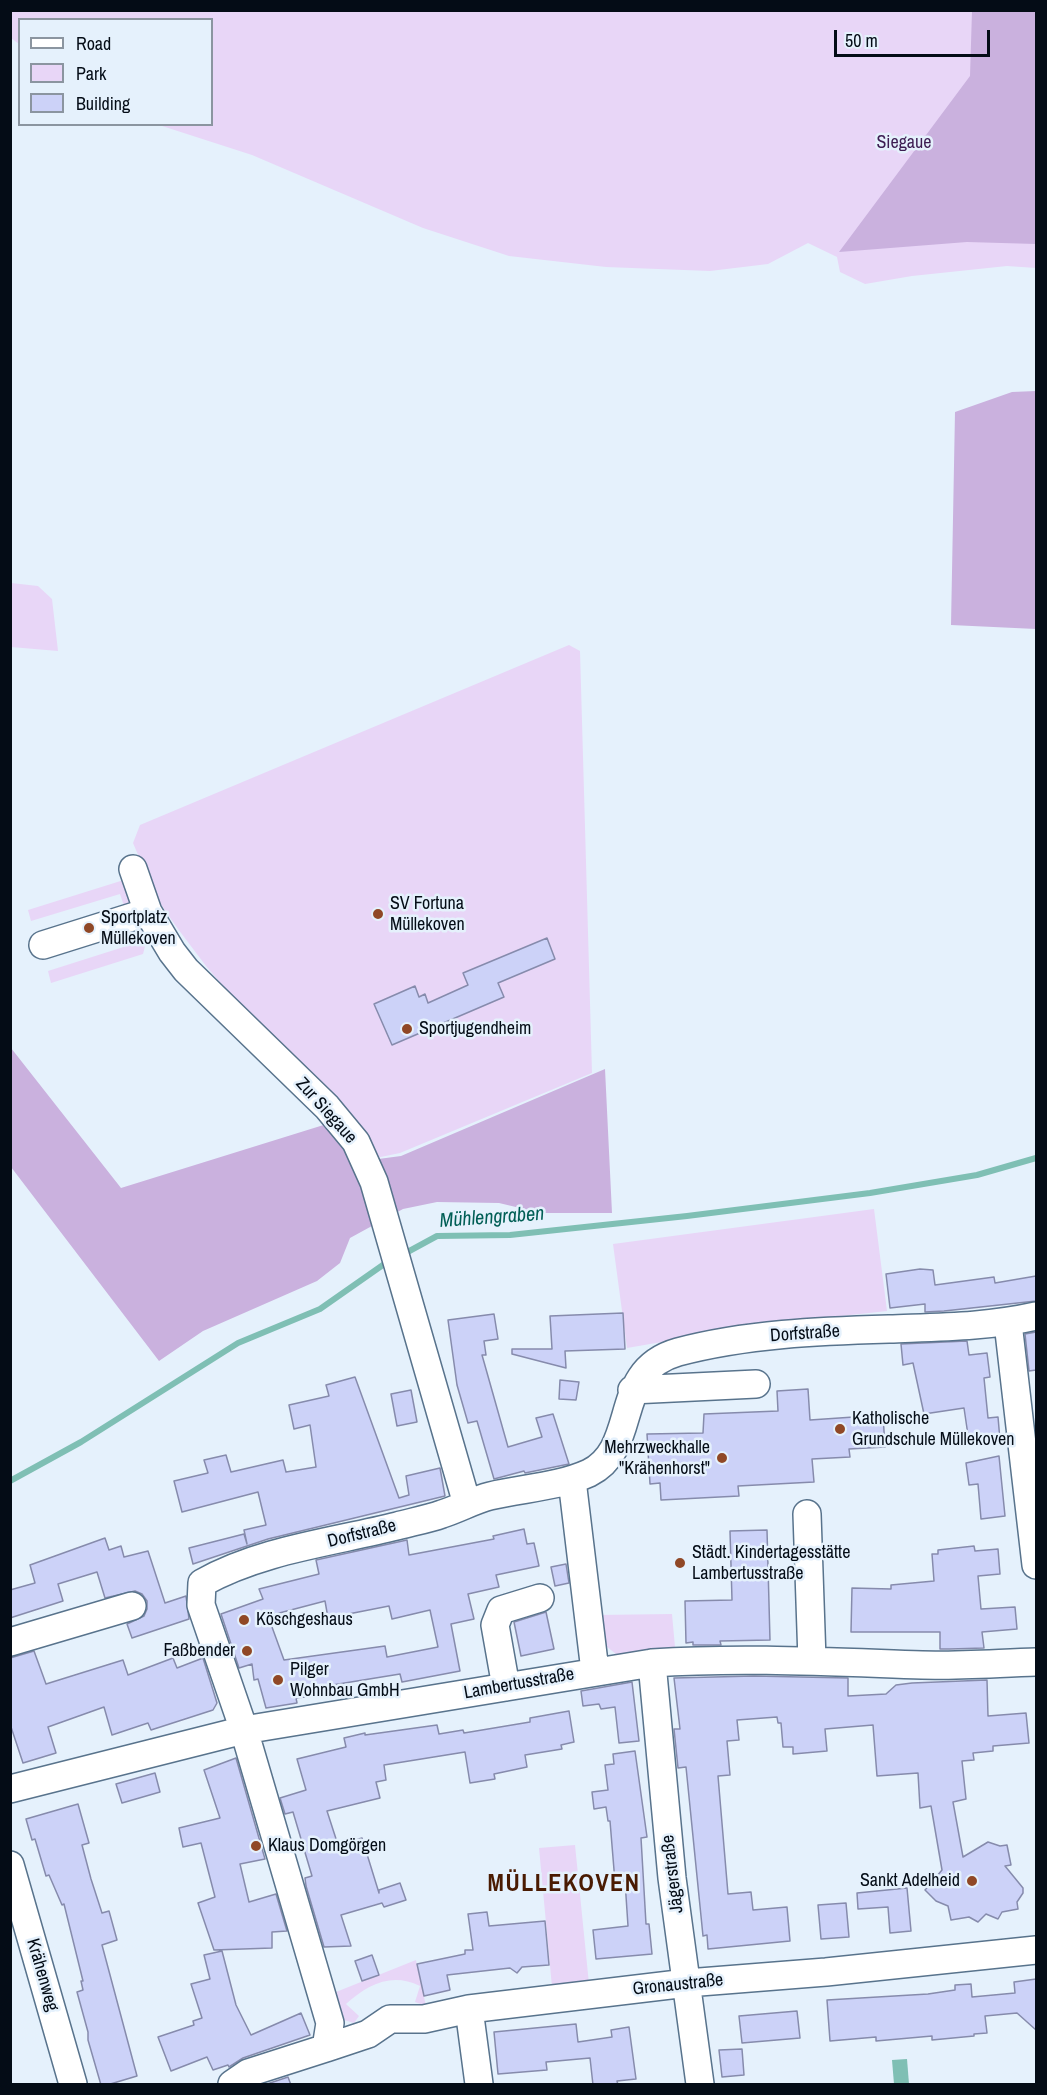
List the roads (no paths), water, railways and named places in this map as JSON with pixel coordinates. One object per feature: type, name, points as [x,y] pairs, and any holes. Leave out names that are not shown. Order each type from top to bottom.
[{"type":"street","name":"Zur Siegaue","points":[[134,869],[155,928],[186,970],[327,1107],[356,1143],[375,1182],[467,1504]]},
{"type":"street","points":[[43,945],[148,912]]},
{"type":"street","name":"Dorfstraße","points":[[326,2048],[330,2023],[244,1730],[201,1605],[202,1583],[224,1571],[442,1514],[489,1497],[572,1480],[598,1467],[616,1444],[632,1390],[647,1370],[661,1358],[697,1348],[763,1336],[973,1327],[1008,1323],[1036,1316]]},
{"type":"street","points":[[1008,1323],[1036,1565]]},
{"type":"street","points":[[632,1390],[756,1384]]},
{"type":"street","points":[[572,1480],[595,1671]]},
{"type":"street","points":[[807,1514],[812,1660]]},
{"type":"street","points":[[506,1687],[495,1625],[501,1610],[540,1599]]},
{"type":"street","points":[[10,1642],[132,1606]]},
{"type":"street","name":"Lambertusstraße","points":[[10,1789],[244,1730],[652,1663],[712,1659],[812,1660],[923,1665],[1036,1662]]},
{"type":"street","name":"Jägerstraße","points":[[652,1663],[671,1867],[700,2085]]},
{"type":"street","name":"Krähenweg","points":[[10,1866],[73,2085]]},
{"type":"street","name":"Gronaustraße","points":[[326,2048],[368,2034],[390,2019],[424,2019],[469,2010],[687,1983],[826,1972],[1036,1950]]},
{"type":"street","points":[[469,2010],[479,2085]]},
{"type":"street","points":[[232,2085],[248,2073],[326,2048]]},
{"type":"waterway","name":"Mühlengraben","points":[[402,1255],[437,1236],[510,1235],[870,1193],[977,1175],[1036,1158]]},
{"type":"waterway","name":"Mühlengraben","points":[[10,1481],[81,1442],[238,1343],[320,1309],[390,1260]]},
{"type":"place","name":"SV Fortuna Müllekoven","points":[[378,914]]},
{"type":"place","name":"Sportplatz Müllekoven","points":[[89,928]]},
{"type":"place","name":"Sportjugendheim","points":[[407,1029]]},
{"type":"place","name":"Katholische Grundschule Müllekoven","points":[[840,1429]]},
{"type":"place","name":"Mehrzweckhalle \"Krähenhorst\"","points":[[722,1458]]},
{"type":"place","name":"Städt. Kindertagesstätte Lambertusstraße","points":[[680,1563]]},
{"type":"place","name":"Köschgeshaus","points":[[244,1620]]},
{"type":"place","name":"Faßbender","points":[[247,1651]]},
{"type":"place","name":"Pilger Wohnbau GmbH","points":[[278,1680]]},
{"type":"place","name":"Klaus Domgörgen","points":[[256,1846]]},
{"type":"place","name":"Sankt Adelheid","points":[[972,1881]]},
{"type":"district","name":"MÜLLEKOVEN","points":[[564,1885]]},
{"type":"park label","name":"Siegaue","points":[[904,143]]}]
